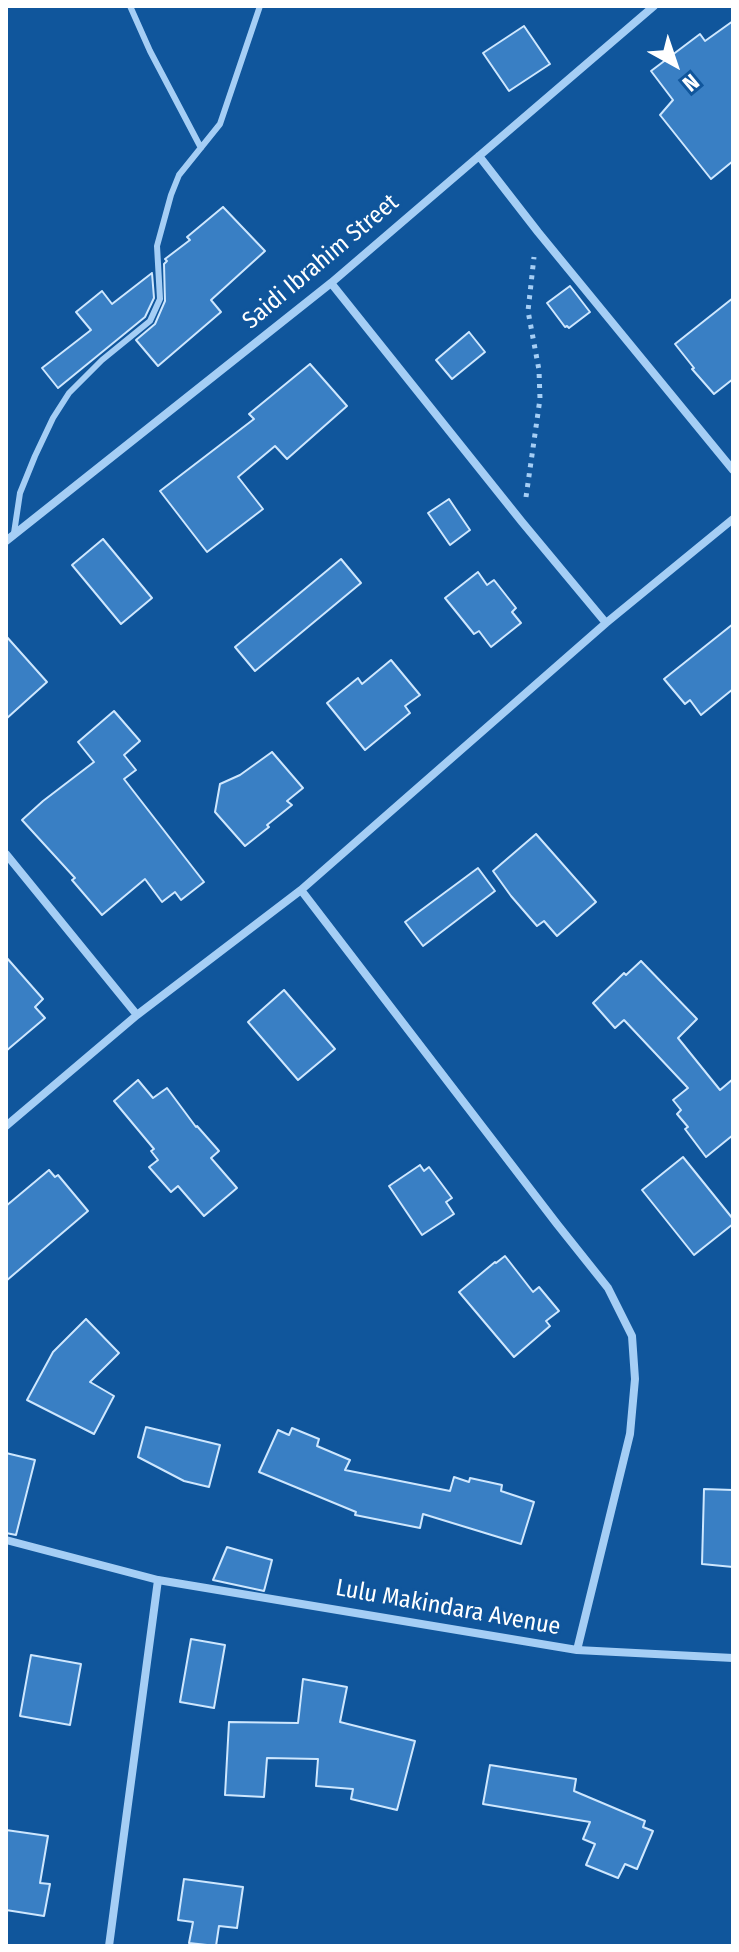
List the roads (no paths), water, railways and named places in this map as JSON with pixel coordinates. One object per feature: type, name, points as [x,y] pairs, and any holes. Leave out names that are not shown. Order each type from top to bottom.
[{"type":"street","name":"Saidi Ibrahim Street","points":[[6,541],[331,283],[654,6]]},
{"type":"street","points":[[479,156],[733,470]]},
{"type":"street","points":[[331,283],[606,623]]},
{"type":"street","points":[[6,1126],[137,1015],[301,890],[606,623],[733,519]]},
{"type":"street","points":[[6,854],[137,1015]]},
{"type":"street","points":[[301,890],[608,1288],[632,1336],[635,1379],[630,1434],[577,1650]]},
{"type":"street","name":"Lulu Makindara Avenue","points":[[6,1540],[158,1580],[577,1650],[733,1658]]},
{"type":"street","points":[[109,1946],[158,1580]]},
{"type":"lane","points":[[130,6],[201,148]]},
{"type":"lane","points":[[14,533],[25,480],[47,431],[69,393],[102,360],[150,321],[160,299],[157,246],[171,195],[179,175],[220,124],[260,6]]}]
